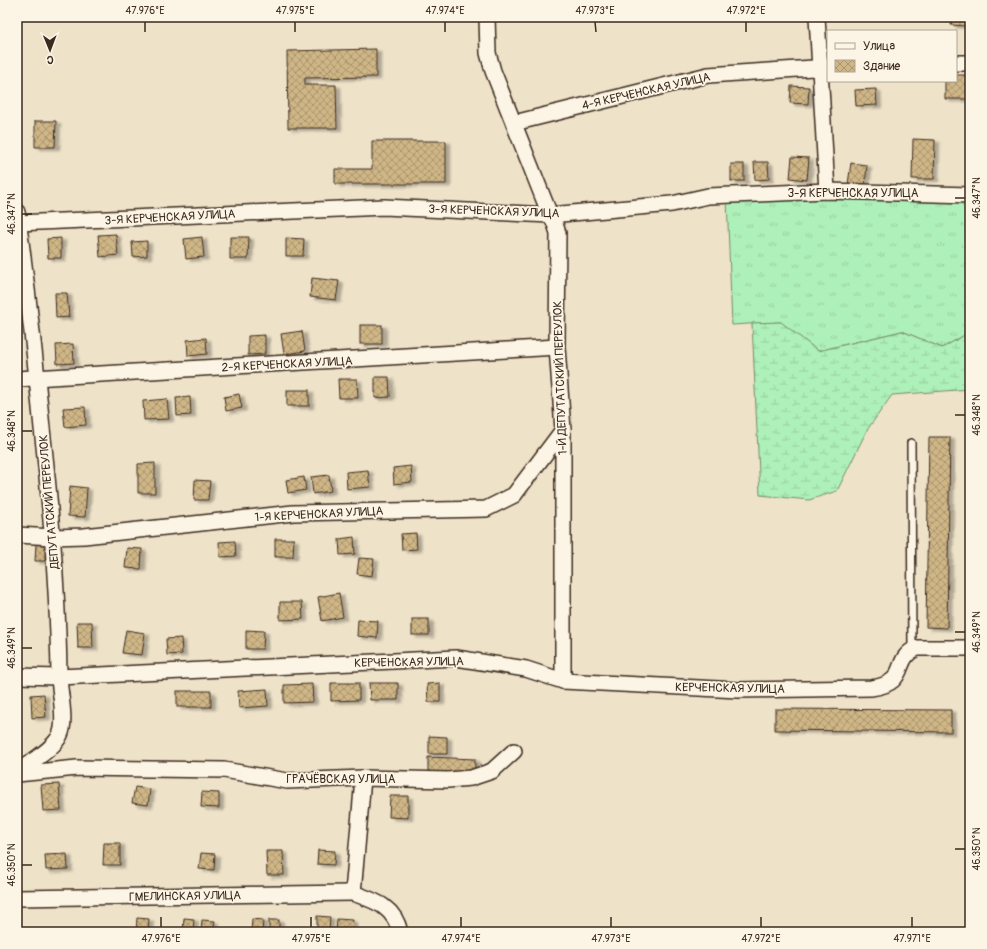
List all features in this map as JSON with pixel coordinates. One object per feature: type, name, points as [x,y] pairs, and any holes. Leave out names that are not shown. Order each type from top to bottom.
[{"type":"street","name":"1-Й ДЕПУТАТСКИЙ ПЕРЕУЛОК","points":[[487,17],[488,52],[493,71],[550,214],[556,224],[558,233],[557,347],[563,430],[563,681]]},
{"type":"street","points":[[817,17],[824,67],[827,191]]},
{"type":"street","points":[[957,63],[970,63]]},
{"type":"street","name":"4-Я КЕРЧЕНСКАЯ УЛИЦА","points":[[514,123],[708,75],[824,67]]},
{"type":"street","name":"3-Я КЕРЧЕНСКАЯ УЛИЦА","points":[[18,220],[384,207],[550,214],[672,204],[689,202],[708,196],[827,191],[970,195]]},
{"type":"street","name":"ДЕПУТАТСКИЙ ПЕРЕУЛОК","points":[[17,773],[53,745],[60,735],[63,724],[59,677],[53,537],[37,379],[18,220]]},
{"type":"street","name":"2-Я КЕРЧЕНСКАЯ УЛИЦА","points":[[17,379],[557,347]]},
{"type":"street","name":"1-Я КЕРЧЕНСКАЯ УЛИЦА","points":[[17,536],[84,536],[293,513],[486,509],[514,495],[563,430]]},
{"type":"street","points":[[912,650],[922,648],[970,648]]},
{"type":"street","name":"КЕРЧЕНСКАЯ УЛИЦА","points":[[17,676],[59,677],[456,658],[526,669],[563,681],[738,690],[872,688],[881,687],[894,679],[898,674],[903,659],[912,650]]},
{"type":"street","name":"ГРАЧЁВСКАЯ УЛИЦА","points":[[17,773],[76,768],[224,770],[287,781],[363,778],[448,780],[471,778],[492,771],[514,751]]},
{"type":"street","points":[[363,778],[353,893],[383,905],[392,913],[400,932]]},
{"type":"street","name":"ГМЕЛИНСКАЯ УЛИЦА","points":[[17,898],[353,893]]},
{"type":"lane","points":[[911,443],[912,650]]},
{"type":"green space","points":[[727,199],[970,199],[970,332],[942,348],[902,331],[818,351],[780,322],[732,325]]},
{"type":"green space","points":[[781,322],[818,351],[902,331],[942,348],[970,332],[970,389],[892,395],[867,430],[837,491],[809,500],[760,495],[752,323]]},
{"type":"building","points":[[952,17],[967,17],[966,26],[951,25]]},
{"type":"building","points":[[376,49],[376,77],[305,78],[305,85],[336,85],[337,128],[288,128],[287,51]]},
{"type":"building","points":[[957,75],[970,75],[969,99],[945,99],[945,82],[957,82]]},
{"type":"building","points":[[791,86],[809,87],[808,104],[790,103]]},
{"type":"building","points":[[876,89],[877,105],[856,106],[855,90]]},
{"type":"building","points":[[35,121],[56,121],[55,147],[35,147]]},
{"type":"building","points":[[913,139],[935,140],[934,179],[912,179]]},
{"type":"building","points":[[372,141],[446,141],[446,184],[335,184],[335,169],[372,169]]},
{"type":"building","points":[[792,157],[809,158],[807,180],[790,178]]},
{"type":"building","points":[[754,162],[768,162],[769,179],[755,180]]},
{"type":"building","points":[[851,163],[867,165],[865,186],[848,184]]},
{"type":"building","points":[[731,164],[744,164],[744,181],[731,181]]},
{"type":"building","points":[[116,234],[118,255],[100,257],[98,235]]},
{"type":"building","points":[[202,237],[204,257],[186,259],[184,239]]},
{"type":"building","points":[[230,237],[249,237],[248,259],[230,259]]},
{"type":"building","points":[[61,238],[61,258],[48,258],[47,239]]},
{"type":"building","points":[[286,238],[304,239],[303,256],[286,256]]},
{"type":"building","points":[[147,241],[147,256],[133,257],[132,242]]},
{"type":"building","points":[[312,278],[339,281],[336,300],[310,297]]},
{"type":"building","points":[[55,293],[67,293],[69,317],[56,318]]},
{"type":"building","points":[[360,325],[382,325],[382,344],[360,344]]},
{"type":"building","points":[[302,331],[305,351],[284,354],[281,334]]},
{"type":"building","points":[[265,335],[265,354],[248,355],[248,336]]},
{"type":"building","points":[[206,338],[207,354],[188,356],[187,340]]},
{"type":"building","points":[[73,344],[74,363],[57,364],[56,345]]},
{"type":"building","points":[[375,377],[389,377],[390,397],[375,398]]},
{"type":"building","points":[[338,379],[357,379],[358,398],[339,398]]},
{"type":"building","points":[[287,390],[309,390],[309,406],[287,406]]},
{"type":"building","points":[[239,394],[242,408],[226,411],[224,397]]},
{"type":"building","points":[[190,397],[191,415],[177,416],[176,398]]},
{"type":"building","points":[[167,399],[169,419],[144,420],[143,401]]},
{"type":"building","points":[[85,407],[86,425],[65,427],[63,408]]},
{"type":"building","points":[[929,437],[950,437],[947,628],[926,627]]},
{"type":"building","points":[[155,463],[155,493],[138,493],[138,464]]},
{"type":"building","points":[[411,466],[412,482],[394,484],[393,468]]},
{"type":"building","points":[[368,470],[370,487],[347,489],[346,472]]},
{"type":"building","points":[[329,475],[331,491],[313,494],[311,477]]},
{"type":"building","points":[[304,477],[306,490],[288,493],[286,480]]},
{"type":"building","points":[[195,480],[210,481],[208,500],[194,500]]},
{"type":"building","points":[[70,486],[87,488],[85,517],[68,516]]},
{"type":"building","points":[[416,533],[417,549],[402,550],[401,534]]},
{"type":"building","points":[[354,537],[355,554],[340,555],[339,539]]},
{"type":"building","points":[[275,539],[294,539],[293,557],[275,557]]},
{"type":"building","points":[[235,541],[236,556],[220,557],[219,542]]},
{"type":"building","points":[[36,544],[46,545],[45,561],[35,561]]},
{"type":"building","points":[[127,548],[142,549],[141,569],[125,568]]},
{"type":"building","points":[[359,558],[374,559],[372,576],[357,574]]},
{"type":"building","points":[[339,593],[343,617],[322,621],[318,597]]},
{"type":"building","points":[[280,602],[302,602],[303,619],[280,620]]},
{"type":"building","points":[[412,619],[429,619],[429,635],[412,635]]},
{"type":"building","points":[[358,620],[378,621],[377,638],[357,636]]},
{"type":"building","points":[[77,622],[92,622],[93,648],[78,648]]},
{"type":"building","points":[[126,630],[145,633],[142,655],[122,653]]},
{"type":"building","points":[[246,630],[264,631],[263,649],[246,649]]},
{"type":"building","points":[[181,638],[182,654],[167,655],[166,639]]},
{"type":"building","points":[[331,683],[359,683],[359,700],[331,701]]},
{"type":"building","points":[[369,683],[398,683],[398,700],[370,700]]},
{"type":"building","points":[[440,683],[440,702],[428,702],[427,684]]},
{"type":"building","points":[[312,684],[313,702],[284,703],[284,685]]},
{"type":"building","points":[[267,689],[268,706],[239,708],[238,691]]},
{"type":"building","points":[[177,691],[211,691],[211,707],[177,707]]},
{"type":"building","points":[[44,694],[46,717],[32,718],[31,695]]},
{"type":"building","points":[[775,709],[951,710],[951,732],[775,730]]},
{"type":"building","points":[[429,736],[447,737],[447,754],[429,754]]},
{"type":"building","points":[[428,757],[475,759],[475,774],[428,773]]},
{"type":"building","points":[[59,784],[61,810],[43,811],[41,785]]},
{"type":"building","points":[[135,787],[150,789],[148,805],[132,803]]},
{"type":"building","points":[[202,792],[219,793],[219,808],[201,807]]},
{"type":"building","points":[[390,796],[408,796],[408,818],[389,817]]},
{"type":"building","points":[[104,843],[120,843],[120,865],[103,865]]},
{"type":"building","points":[[318,850],[335,851],[334,865],[317,864]]},
{"type":"building","points":[[266,851],[283,851],[284,875],[267,875]]},
{"type":"building","points":[[201,853],[215,854],[214,870],[199,869]]},
{"type":"building","points":[[67,854],[68,869],[46,870],[45,855]]},
{"type":"building","points":[[317,916],[330,917],[329,932],[317,931]]},
{"type":"building","points":[[137,918],[149,919],[148,932],[136,932]]},
{"type":"building","points":[[184,918],[194,919],[193,932],[183,932]]},
{"type":"building","points":[[252,919],[263,920],[262,932],[251,932]]},
{"type":"building","points":[[337,919],[353,920],[352,932],[336,932]]},
{"type":"building","points":[[202,920],[215,921],[213,932],[201,932]]},
{"type":"building","points":[[269,920],[279,920],[279,932],[269,932]]}]
